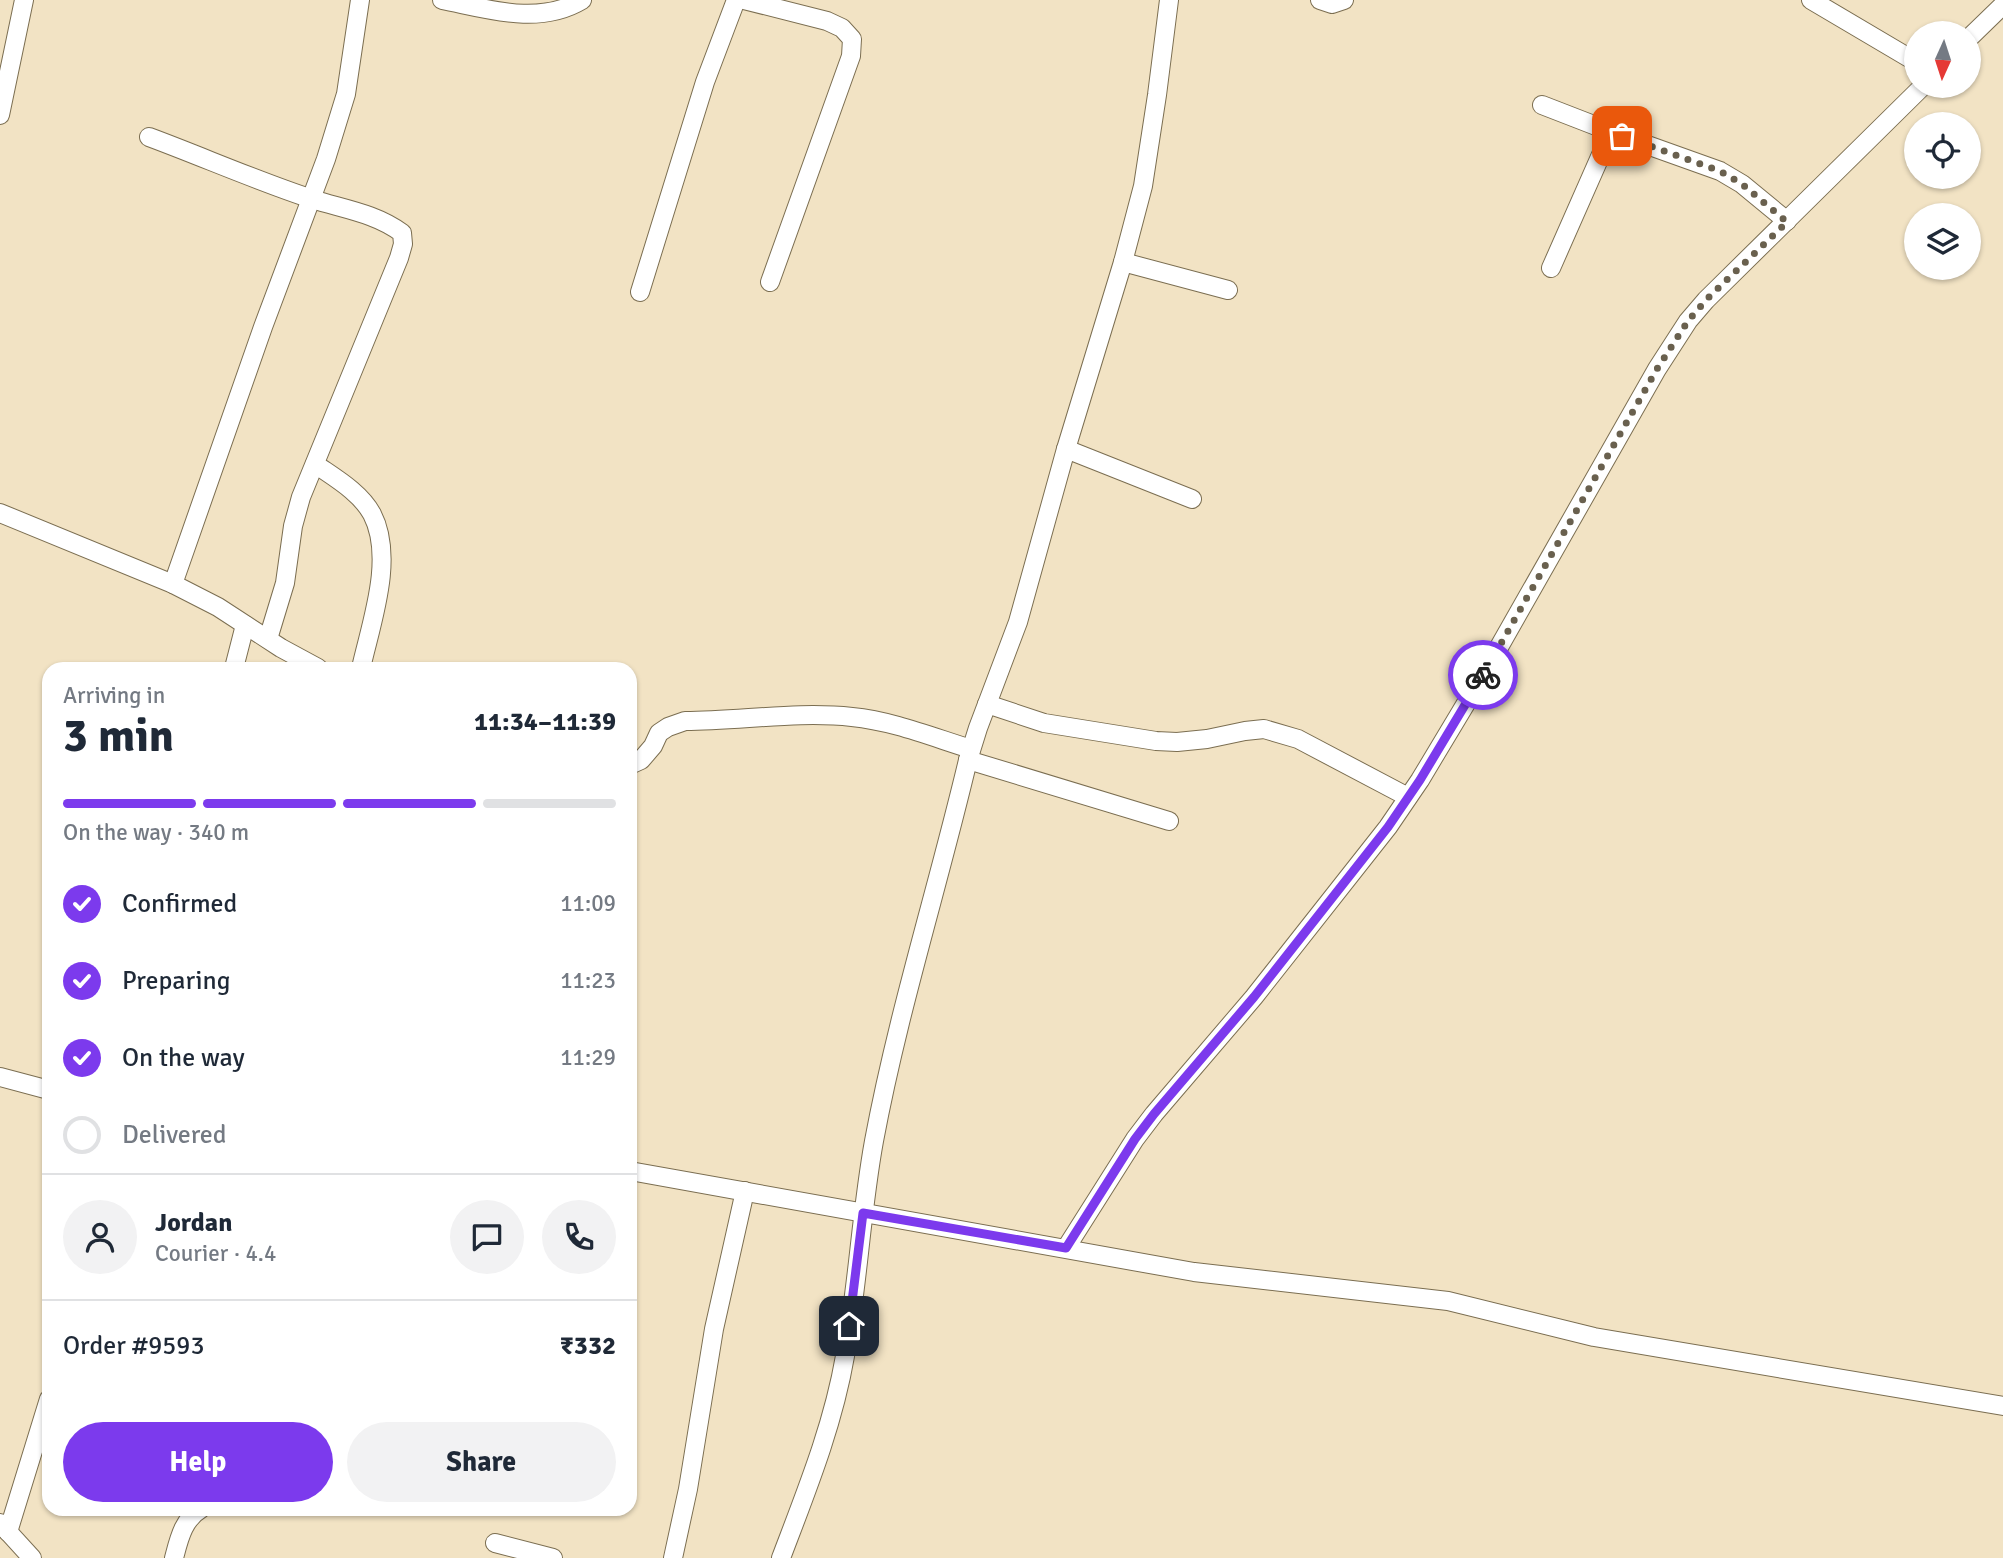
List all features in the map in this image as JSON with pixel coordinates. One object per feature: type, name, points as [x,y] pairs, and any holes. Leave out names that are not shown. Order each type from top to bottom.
[{"type":"street","points":[[0,115],[24,0]]},
{"type":"street","points":[[173,584],[263,327],[326,159],[346,94],[360,0]]},
{"type":"street","points":[[442,0],[489,10],[550,14],[582,0]]},
{"type":"street","points":[[640,292],[705,82],[736,0]]},
{"type":"street","points":[[744,0],[827,21],[842,28],[852,38],[851,56],[770,282]]},
{"type":"street","points":[[781,1558],[828,1430],[839,1383],[874,1141],[969,754],[1018,622],[1143,186],[1169,0]]},
{"type":"street","points":[[1320,0],[1332,4],[1344,0]]},
{"type":"street","points":[[1811,0],[1904,55]]},
{"type":"street","points":[[1981,26],[2003,5]]},
{"type":"street","points":[[1066,1248],[1135,1139],[1154,1114],[1254,997],[1388,827],[1486,670],[1657,369],[1688,321],[1706,300],[1911,98]]},
{"type":"street","points":[[1542,105],[1720,171],[1742,184],[1787,222]]},
{"type":"street","points":[[1551,268],[1611,132]]},
{"type":"street","points":[[149,137],[311,199],[370,215],[402,233],[403,244],[399,258],[301,497],[285,583],[268,639]]},
{"type":"street","points":[[1123,261],[1228,290]]},
{"type":"street","points":[[1066,449],[1192,499]]},
{"type":"street","points":[[315,464],[361,499],[372,514],[378,532],[381,575],[362,662]]},
{"type":"street","points":[[0,513],[173,584],[218,607],[308,662]]},
{"type":"street","points":[[236,662],[245,625]]},
{"type":"street","points":[[987,704],[1044,723],[1156,741],[1207,739],[1264,729],[1298,739],[1408,797]]},
{"type":"street","points":[[637,762],[653,746],[659,733],[685,721],[851,716],[906,728],[969,754],[1169,821]]},
{"type":"street","points":[[0,1077],[42,1088]]},
{"type":"street","points":[[637,1172],[1194,1272],[1448,1301],[1594,1337],[2003,1406]]},
{"type":"street","points":[[673,1558],[688,1489],[714,1329],[745,1191]]},
{"type":"street","points":[[32,1558],[4,1528],[42,1419]]},
{"type":"street","points":[[174,1558],[185,1523],[192,1516]]},
{"type":"street","points":[[495,1543],[553,1558]]},
{"type":"way so far","points":[[1483,675],[1657,369],[1688,321],[1706,300],[1787,222],[1742,184],[1720,171],[1622,136]]},
{"type":"route","points":[[849,1326],[863,1213],[1066,1248],[1135,1139],[1154,1114],[1254,997],[1388,827],[1420,780],[1483,675]]}]
